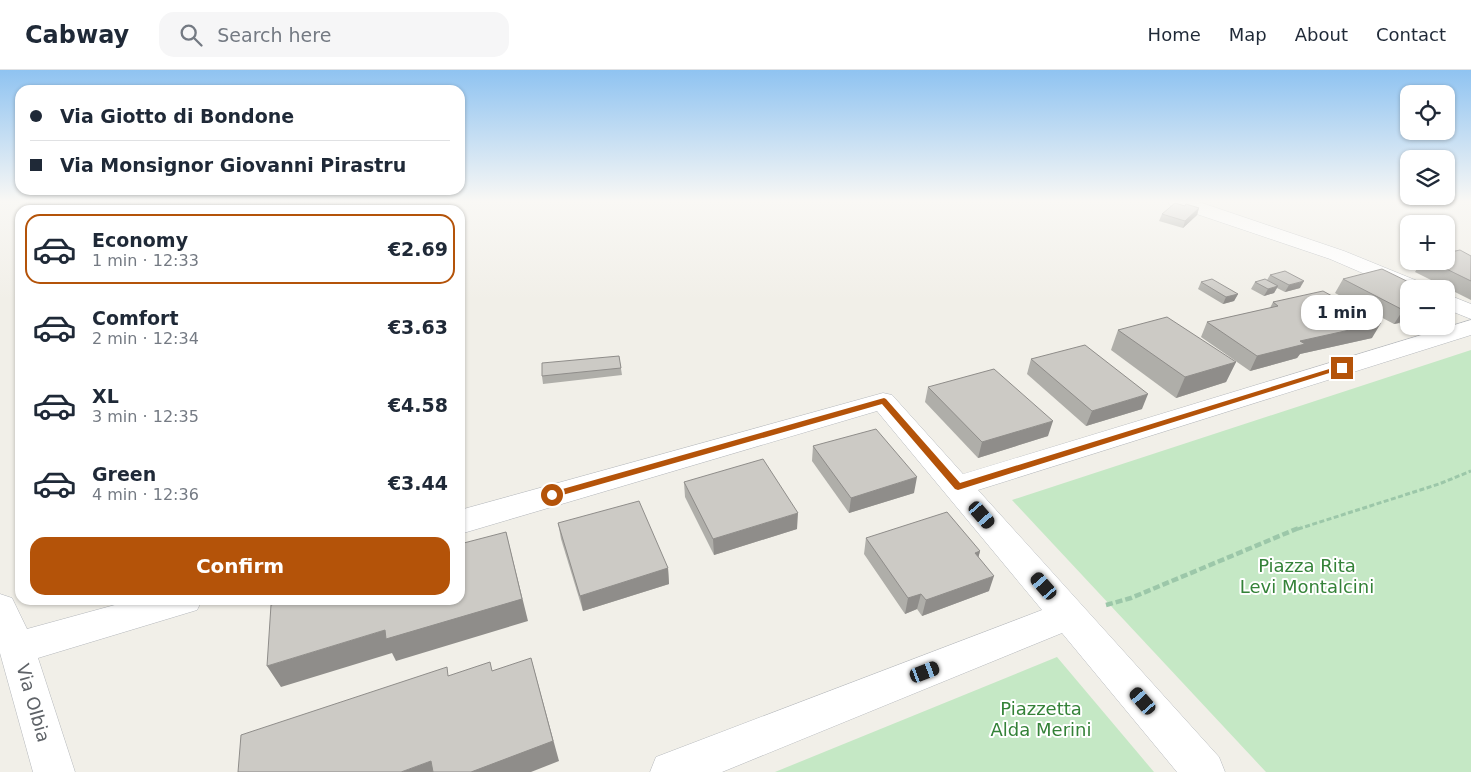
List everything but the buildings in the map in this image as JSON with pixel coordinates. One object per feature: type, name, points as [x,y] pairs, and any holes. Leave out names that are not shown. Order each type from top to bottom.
[{"type":"street","points":[[1274,234],[1337,255],[1400,282]]},
{"type":"street","points":[[1455,305],[1471,312]]},
{"type":"street","points":[[958,486],[1471,327]]},
{"type":"street","points":[[465,521],[884,401],[1204,772]]},
{"type":"street","points":[[17,648],[168,605]]},
{"type":"street","name":"Via Olbia","points":[[0,608],[17,648],[54,772]]},
{"type":"street","points":[[672,772],[1069,615]]},
{"type":"path","points":[[1069,615],[1131,598],[1314,522],[1439,484],[1471,471]]},
{"type":"green space","name":"Piazza Rita Levi Montalcini","points":[[1471,350],[1471,772],[1266,772],[1012,500]]},
{"type":"green space","name":"Piazzetta Alda Merini","points":[[1057,657],[1154,772],[775,772]]},
{"type":"route","points":[[552,495],[884,401],[958,486],[1342,368]]}]
